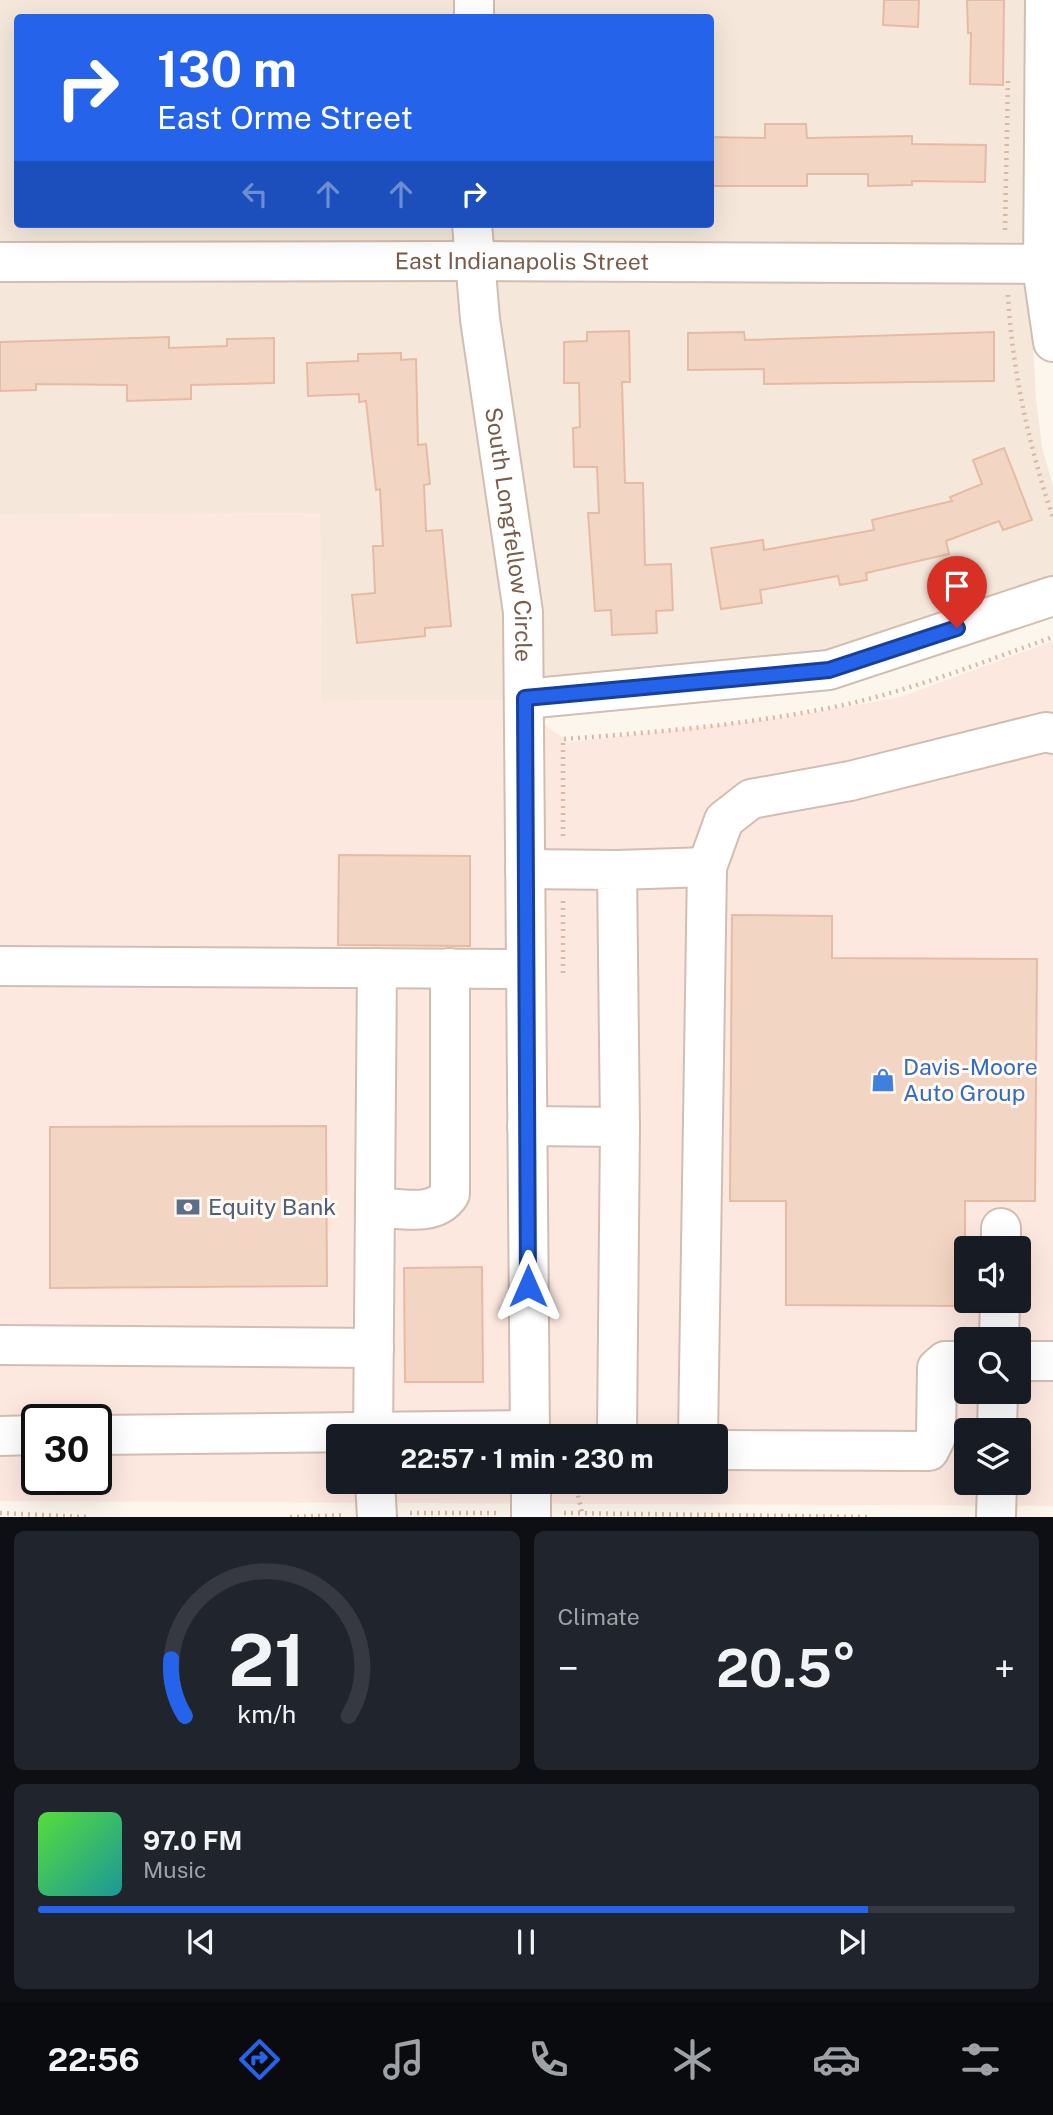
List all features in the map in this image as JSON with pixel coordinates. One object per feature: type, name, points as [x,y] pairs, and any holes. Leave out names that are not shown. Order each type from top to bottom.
[{"type":"street","points":[[1045,0],[1043,264],[1053,342]]},
{"type":"street","name":"East Indianapolis Street","points":[[0,262],[473,242],[1043,264]]},
{"type":"street","name":"South Longfellow Circle","points":[[473,242],[480,319],[523,612],[530,1424]]},
{"type":"street","points":[[525,698],[829,670],[1053,596]]},
{"type":"street","points":[[698,1424],[707,867],[724,820],[751,799],[850,781],[1046,732],[1053,734]]},
{"type":"street","points":[[525,870],[707,867]]},
{"type":"street","points":[[617,870],[620,1127],[617,1424]]},
{"type":"street","points":[[0,966],[525,969]]},
{"type":"street","points":[[373,1424],[377,968]]},
{"type":"street","points":[[375,1207],[426,1210],[444,1204],[450,1194],[450,968]]},
{"type":"street","points":[[527,1126],[620,1127]]},
{"type":"street","points":[[0,1345],[374,1348]]},
{"type":"street","points":[[728,1450],[929,1451],[936,1437],[937,1368],[946,1361],[954,1361]]},
{"type":"street","points":[[1031,1361],[1053,1361]]},
{"type":"street","points":[[0,1436],[21,1435]]},
{"type":"street","points":[[112,1435],[326,1435]]},
{"type":"street","points":[[996,1495],[996,1517]]},
{"type":"path","points":[[563,978],[563,739],[677,730],[820,710],[941,677],[1053,637]]},
{"type":"path","points":[[578,1494],[582,1513]]},
{"type":"path","points":[[290,1517],[376,1504],[531,1504],[582,1513],[871,1517]]},
{"type":"path","points":[[0,1513],[87,1517]]},
{"type":"shaded area","points":[[0,0],[1031,0],[1031,306],[1036,399],[1042,447],[1053,486],[1053,578],[853,645],[753,666],[510,700],[321,701],[320,513],[0,515]]},
{"type":"shaded area","points":[[320,513],[321,701],[510,700],[569,742],[789,717],[900,697],[1053,641],[1053,1506],[0,1501],[0,515]]},
{"type":"building","points":[[884,0],[919,0],[918,27],[883,25]]},
{"type":"building","points":[[967,0],[1004,0],[1003,85],[970,84],[971,33],[968,33]]},
{"type":"building","points":[[765,124],[806,124],[807,138],[912,136],[912,144],[986,145],[985,182],[912,181],[912,185],[868,186],[868,174],[807,174],[807,186],[714,186],[714,137],[765,138]]},
{"type":"building","points":[[629,331],[630,382],[622,382],[625,483],[643,483],[645,565],[671,564],[673,610],[656,611],[657,633],[612,635],[611,610],[595,611],[588,513],[599,513],[597,467],[574,467],[573,428],[580,427],[579,383],[564,383],[564,342],[587,341],[587,332]]},
{"type":"building","points":[[744,332],[745,340],[994,332],[994,381],[764,384],[764,369],[688,370],[688,333]]},
{"type":"building","points":[[169,337],[169,348],[227,346],[227,339],[274,338],[274,383],[191,385],[191,399],[127,401],[127,385],[36,384],[36,390],[0,391],[0,342]]},
{"type":"building","points":[[401,353],[401,360],[416,359],[418,445],[426,444],[430,484],[424,485],[426,531],[442,530],[451,626],[425,628],[425,636],[357,643],[352,595],[375,593],[373,546],[383,546],[380,489],[376,490],[366,401],[359,402],[359,394],[308,396],[307,363],[358,361],[358,354]]},
{"type":"building","points":[[1004,448],[1032,520],[1003,530],[999,521],[946,541],[949,554],[866,573],[867,580],[840,585],[838,576],[760,590],[762,603],[721,609],[711,548],[763,540],[764,550],[874,530],[872,520],[952,501],[950,497],[982,484],[973,460]]},
{"type":"building","points":[[339,855],[470,856],[470,946],[338,945]]},
{"type":"building","name":"Davis-Moore Auto Group","points":[[732,915],[832,916],[832,958],[1037,959],[1035,1201],[965,1201],[965,1236],[954,1236],[954,1306],[786,1305],[786,1201],[730,1201]]},
{"type":"building","name":"Equity Bank","points":[[326,1126],[327,1286],[50,1288],[50,1127]]},
{"type":"building","points":[[482,1267],[483,1382],[405,1382],[404,1268]]},
{"type":"place","name":"Davis-Moore Auto Group","points":[[883,1080]]},
{"type":"place","name":"Equity Bank","points":[[188,1207]]},
{"type":"route","points":[[528,1286],[525,698],[829,670],[957,628]]}]
